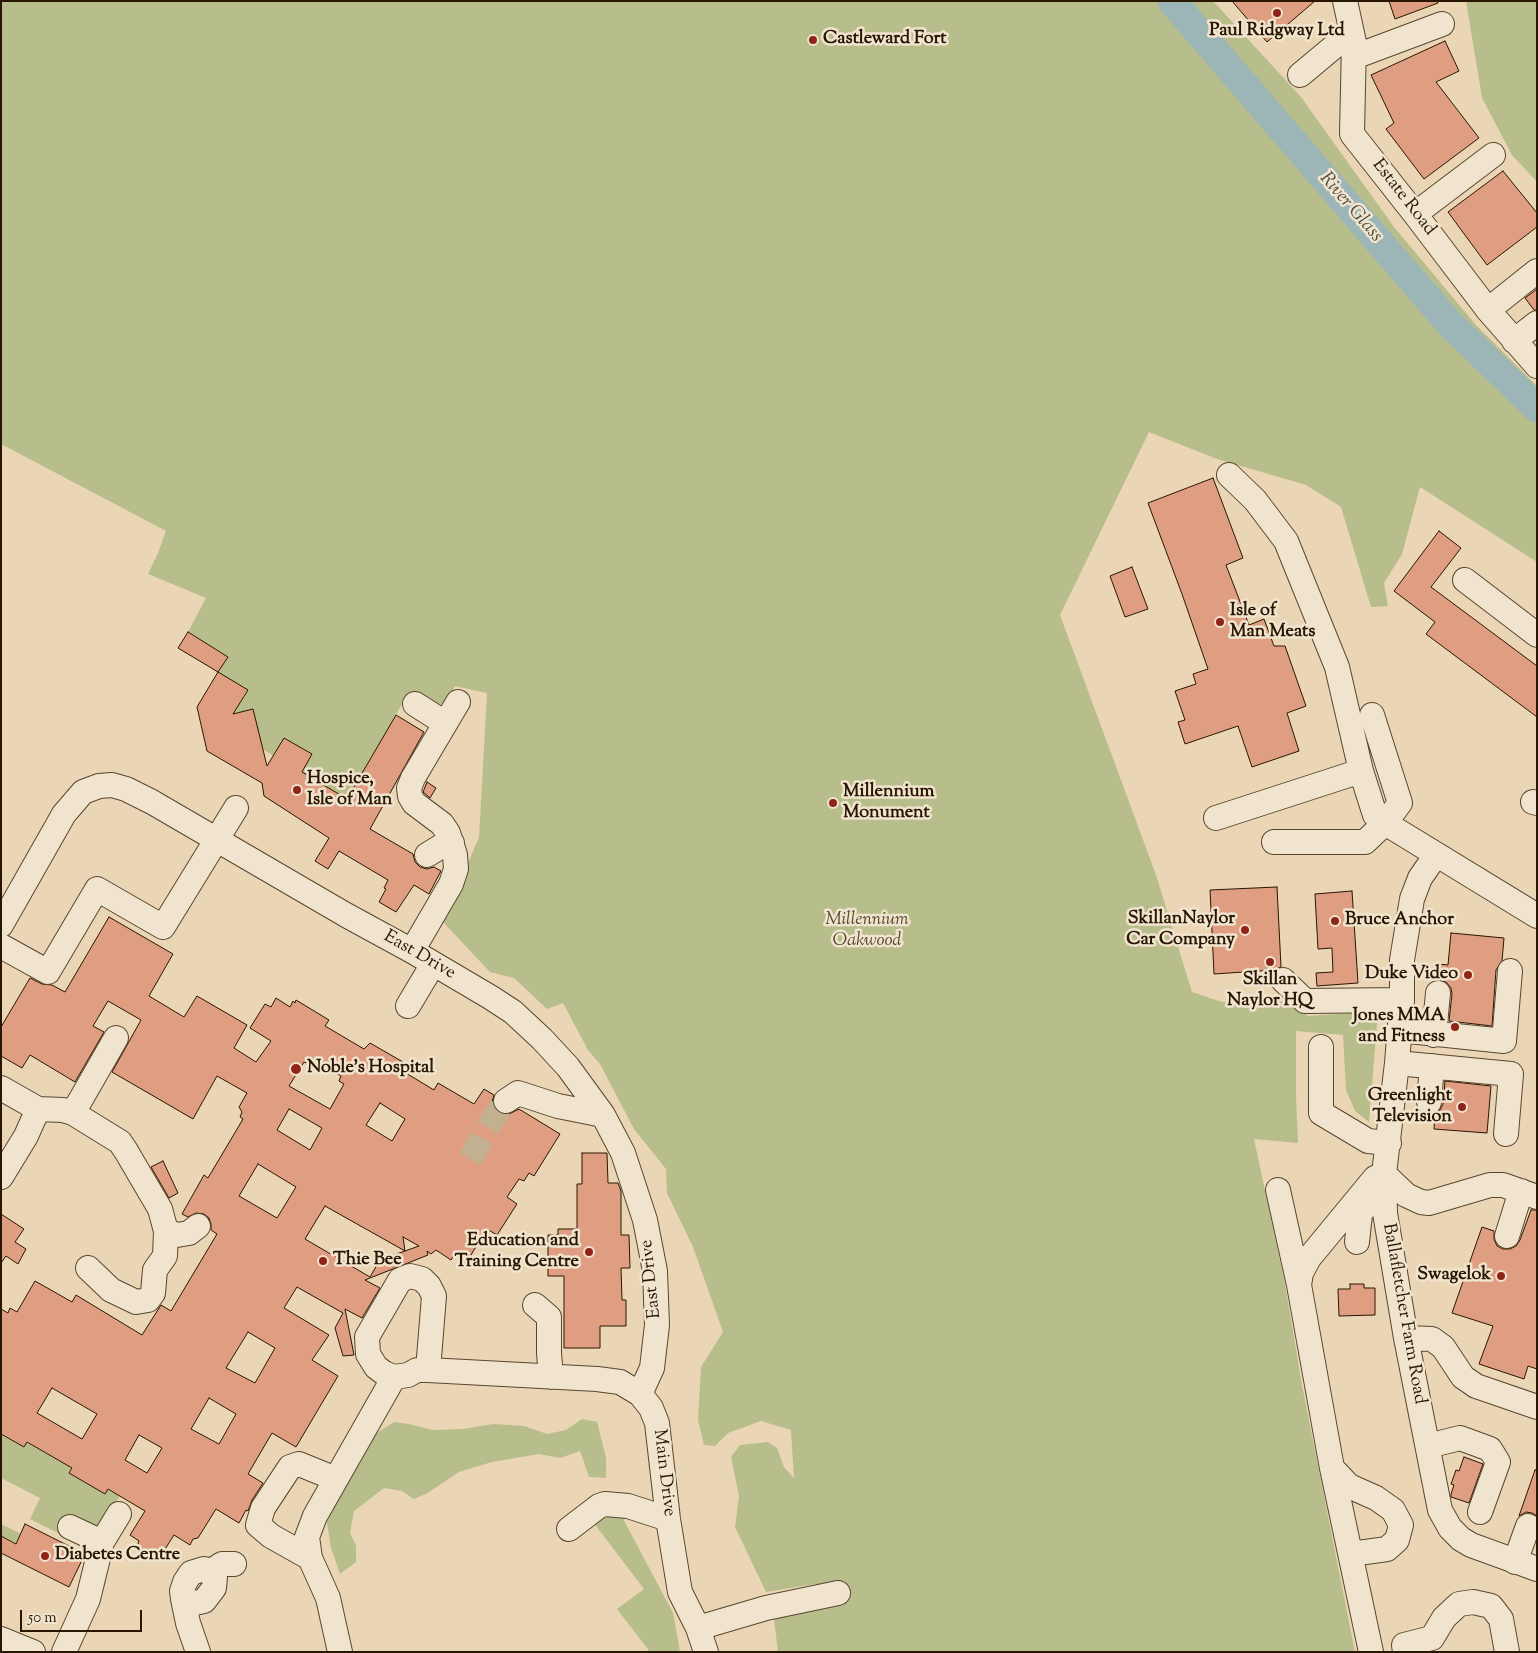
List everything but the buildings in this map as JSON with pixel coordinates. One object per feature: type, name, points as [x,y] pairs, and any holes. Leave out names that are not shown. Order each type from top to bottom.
[{"type":"street","name":"Estate Road","points":[[1345,1],[1354,49],[1352,134],[1488,310],[1537,366]]},
{"type":"street","points":[[1300,75],[1336,45],[1354,49],[1442,24]]},
{"type":"street","points":[[1415,214],[1493,155]]},
{"type":"street","points":[[1488,310],[1537,271]]},
{"type":"street","points":[[1514,341],[1537,323]]},
{"type":"street","points":[[1229,476],[1256,500],[1286,542],[1337,667],[1361,772],[1380,819],[1436,855],[1535,912]]},
{"type":"street","points":[[1465,580],[1537,634]]},
{"type":"street","points":[[412,951],[451,884],[456,869],[452,843],[442,824],[414,804],[408,788],[458,702]]},
{"type":"street","points":[[415,704],[445,723]]},
{"type":"street","points":[[1274,842],[1365,842],[1380,819],[1400,803],[1372,715]]},
{"type":"street","points":[[1216,818],[1361,772]]},
{"type":"street","name":"East Drive","points":[[1,925],[64,814],[83,792],[99,786],[112,785],[126,789],[152,802],[346,915],[412,951],[513,1012],[568,1067],[603,1115],[626,1162],[645,1220],[655,1271],[657,1325],[652,1368],[640,1394]]},
{"type":"street","points":[[1,946],[48,972],[97,889],[163,927],[236,808]]},
{"type":"street","points":[[426,855],[452,843]]},
{"type":"street","name":"Ballafletcher Farm Road","points":[[1436,855],[1420,878],[1412,900],[1402,960],[1402,1000],[1384,1185],[1385,1213],[1406,1338],[1440,1510],[1450,1528],[1461,1539],[1471,1545],[1526,1565]]},
{"type":"street","points":[[408,1006],[433,964]]},
{"type":"street","points":[[1399,1030],[1504,1041],[1510,971]]},
{"type":"street","points":[[1283,980],[1305,1001],[1402,1000]]},
{"type":"street","points":[[1434,1035],[1438,993]]},
{"type":"street","points":[[73,1113],[116,1038]]},
{"type":"street","points":[[1321,1047],[1321,1113],[1368,1141],[1389,1143]]},
{"type":"street","points":[[1397,1062],[1511,1074],[1506,1134]]},
{"type":"street","points":[[1429,1102],[1432,1066]]},
{"type":"street","points":[[1,1088],[38,1109],[63,1110],[73,1113],[120,1142],[160,1209],[166,1231],[165,1256],[155,1270],[153,1293],[148,1300],[136,1302],[111,1290],[88,1268]]},
{"type":"street","points":[[506,1102],[518,1093],[558,1106],[603,1115]]},
{"type":"street","points":[[1,1178],[26,1136],[38,1109]]},
{"type":"street","points":[[1299,1285],[1301,1273],[1309,1258],[1375,1178],[1384,1185],[1421,1202],[1429,1203],[1490,1185],[1503,1185],[1529,1194],[1507,1236]]},
{"type":"street","points":[[1357,1242],[1360,1214],[1384,1185]]},
{"type":"street","points":[[1278,1190],[1299,1285],[1332,1468],[1371,1652]]},
{"type":"street","points":[[166,1231],[177,1235],[189,1232],[198,1226]]},
{"type":"street","points":[[340,1652],[328,1598],[310,1558],[307,1537],[315,1516],[394,1377],[376,1367],[368,1354],[367,1337],[400,1280],[410,1276],[422,1279],[429,1286],[434,1296],[428,1370]]},
{"type":"street","points":[[535,1305],[549,1318],[551,1377]]},
{"type":"street","points":[[1406,1338],[1432,1339],[1443,1347],[1463,1377],[1476,1386],[1537,1408]]},
{"type":"street","name":"Main Drive","points":[[394,1377],[408,1375],[417,1370],[428,1370],[597,1379],[620,1382],[640,1394],[651,1408],[657,1423],[668,1519],[680,1592],[698,1628],[706,1652]]},
{"type":"street","points":[[1428,1446],[1460,1438],[1490,1449],[1498,1462],[1480,1512]]},
{"type":"street","points":[[310,1558],[271,1536],[258,1525],[264,1508],[290,1467],[299,1464],[336,1479]]},
{"type":"street","points":[[1332,1468],[1349,1486],[1376,1498],[1393,1510],[1401,1525],[1397,1540],[1387,1549],[1350,1554]]},
{"type":"street","points":[[569,1529],[599,1506],[605,1504],[628,1506],[668,1519]]},
{"type":"street","points":[[64,1652],[88,1599],[102,1542],[119,1514]]},
{"type":"street","points":[[1526,1565],[1528,1526]]},
{"type":"street","points":[[70,1527],[102,1542]]},
{"type":"street","points":[[198,1652],[198,1604],[214,1588],[215,1578],[211,1571],[222,1564],[234,1564]]},
{"type":"street","points":[[698,1628],[766,1608],[838,1594]]},
{"type":"street","points":[[1405,1652],[1404,1645],[1432,1638],[1444,1618],[1459,1604],[1473,1602],[1491,1606],[1501,1619],[1507,1652]]},
{"type":"street","points":[[1,1639],[33,1652]]},
{"type":"green space","name":"Millennium Oakwood","points":[[1,1],[1213,1],[1301,97],[1394,227],[1476,325],[1537,386],[1537,562],[1420,487],[1402,554],[1384,583],[1388,606],[1371,607],[1341,507],[1306,485],[1217,459],[1149,432],[1060,615],[1156,875],[1192,992],[1222,1002],[1286,1001],[1308,1016],[1378,1011],[1369,1122],[1355,1111],[1346,1090],[1343,1035],[1296,1031],[1298,1143],[1254,1139],[1285,1284],[1302,1385],[1355,1652],[778,1652],[774,1619],[820,1608],[816,1584],[766,1592],[735,1527],[739,1496],[731,1457],[740,1445],[768,1442],[777,1448],[784,1467],[794,1478],[791,1430],[761,1421],[728,1433],[715,1446],[704,1445],[698,1420],[701,1367],[723,1332],[693,1247],[667,1193],[666,1169],[634,1129],[600,1064],[588,1050],[563,1003],[547,1009],[514,978],[490,972],[443,922],[479,837],[487,693],[455,686],[447,702],[437,705],[409,692],[347,799],[302,772],[312,754],[284,738],[274,756],[240,736],[258,730],[253,709],[233,714],[248,690],[218,672],[228,657],[188,632],[206,598],[148,574],[166,531],[1,444]]},
{"type":"green space","points":[[1466,1],[1537,1],[1537,182],[1512,155],[1482,98]]},
{"type":"green space","points":[[582,1419],[597,1422],[606,1458],[606,1478],[589,1477],[580,1451],[560,1458],[539,1454],[492,1462],[459,1472],[426,1494],[414,1499],[402,1491],[384,1488],[354,1511],[350,1533],[356,1546],[356,1562],[340,1574],[331,1548],[326,1517],[369,1438],[394,1422],[433,1430],[463,1429],[493,1424],[524,1426],[547,1434],[566,1430]]},
{"type":"green space","points":[[1,1434],[24,1447],[27,1442],[72,1468],[69,1473],[105,1494],[108,1489],[120,1496],[108,1515],[96,1526],[72,1515],[62,1535],[30,1519],[40,1498],[1,1478]]},
{"type":"green space","points":[[606,1513],[620,1513],[673,1613],[680,1652],[650,1652],[617,1609],[644,1589],[593,1522]]},
{"type":"green space","points":[[1,1524],[21,1534],[16,1543],[1,1536]]},
{"type":"waterway","name":"River Glass","points":[[1172,1],[1449,323],[1537,408]]},
{"type":"tunnel","points":[[470,1159],[494,1117],[506,1101]]},
{"type":"place","name":"Paul Ridgway Ltd","points":[[1277,13]]},
{"type":"place","name":"Castleward Fort","points":[[813,40]]},
{"type":"place","name":"Isle of Man Meats","points":[[1220,622]]},
{"type":"place","name":"Hospice, Isle of Man","points":[[297,790]]},
{"type":"place","name":"Millennium Monument","points":[[833,803]]},
{"type":"place","name":"Bruce Anchor","points":[[1335,921]]},
{"type":"place","name":"SkillanNaylor Car Company","points":[[1245,930]]},
{"type":"place","name":"Skillan Naylor HQ","points":[[1270,962]]},
{"type":"place","name":"Duke Video","points":[[1468,975]]},
{"type":"place","name":"Jones MMA and Fitness","points":[[1455,1027]]},
{"type":"place","name":"Noble's Hospital","points":[[296,1069]]},
{"type":"place","name":"Greenlight Television","points":[[1462,1107]]},
{"type":"place","name":"Education and Training Centre","points":[[589,1252]]},
{"type":"place","name":"Thie Bee","points":[[323,1261]]},
{"type":"place","name":"Swagelok","points":[[1501,1276]]},
{"type":"place","name":"Diabetes Centre","points":[[45,1556]]}]
